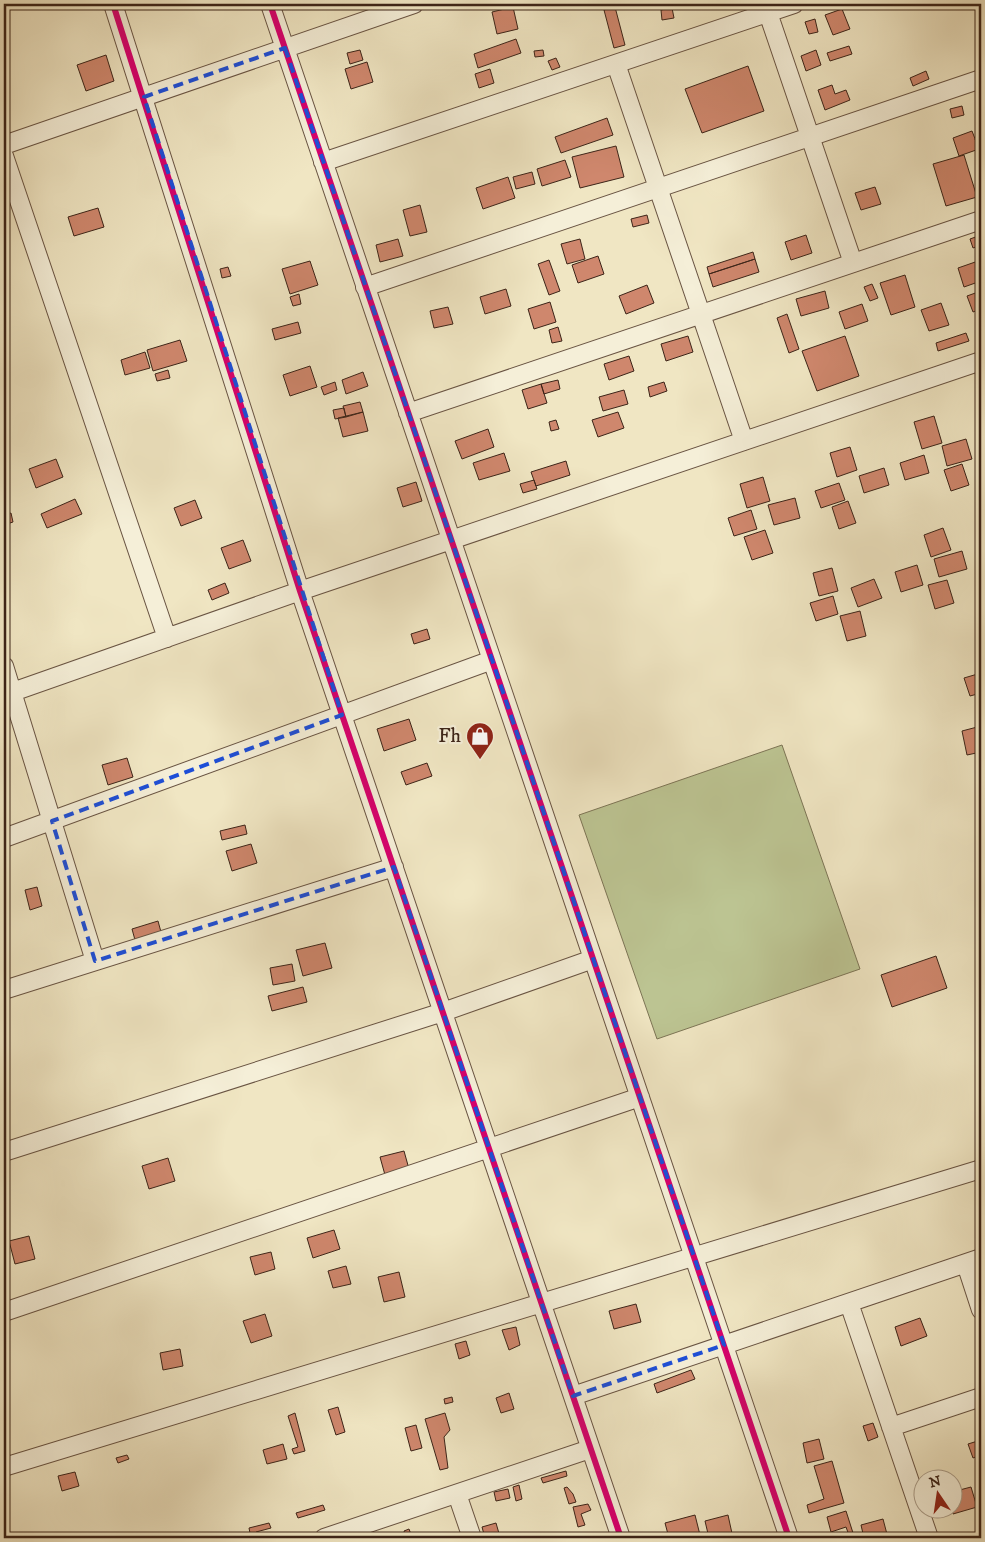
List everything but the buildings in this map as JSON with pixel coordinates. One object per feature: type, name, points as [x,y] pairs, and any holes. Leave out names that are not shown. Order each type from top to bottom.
[{"type":"street","points":[[112,4],[144,97],[300,590],[621,1538]]},
{"type":"street","points":[[270,4],[789,1538]]},
{"type":"street","points":[[4,145],[414,4]]},
{"type":"street","points":[[323,162],[616,64],[767,8],[794,4]]},
{"type":"street","points":[[767,8],[853,263]]},
{"type":"street","points":[[616,64],[744,441]]},
{"type":"street","points":[[366,287],[981,79]]},
{"type":"street","points":[[4,156],[167,638]]},
{"type":"street","points":[[408,413],[981,220]]},
{"type":"street","points":[[8,694],[300,590],[981,361]]},
{"type":"street","points":[[4,838],[492,660]]},
{"type":"street","points":[[4,666],[8,694],[52,821],[95,962]]},
{"type":"street","points":[[4,990],[394,867]]},
{"type":"street","points":[[4,1152],[443,1012],[593,959]]},
{"type":"street","points":[[4,1312],[640,1097]]},
{"type":"street","points":[[4,1467],[981,1169]]},
{"type":"street","points":[[572,1396],[973,1261],[981,1310]]},
{"type":"street","points":[[849,1303],[929,1538]]},
{"type":"street","points":[[891,1427],[981,1397]]},
{"type":"street","points":[[333,1537],[590,1449]]},
{"type":"street","points":[[457,1494],[472,1538]]},
{"type":"highlighted area","points":[[285,48],[724,1345],[573,1396],[394,867],[95,961],[52,821],[342,715],[144,97]]},
{"type":"green space","points":[[782,745],[860,969],[657,1039],[579,815]]},
{"type":"cycle path","points":[[113,4],[300,591],[621,1538]]},
{"type":"cycle path","points":[[270,4],[789,1538]]},
{"type":"place","name":"Fh","points":[[480,760]]}]
